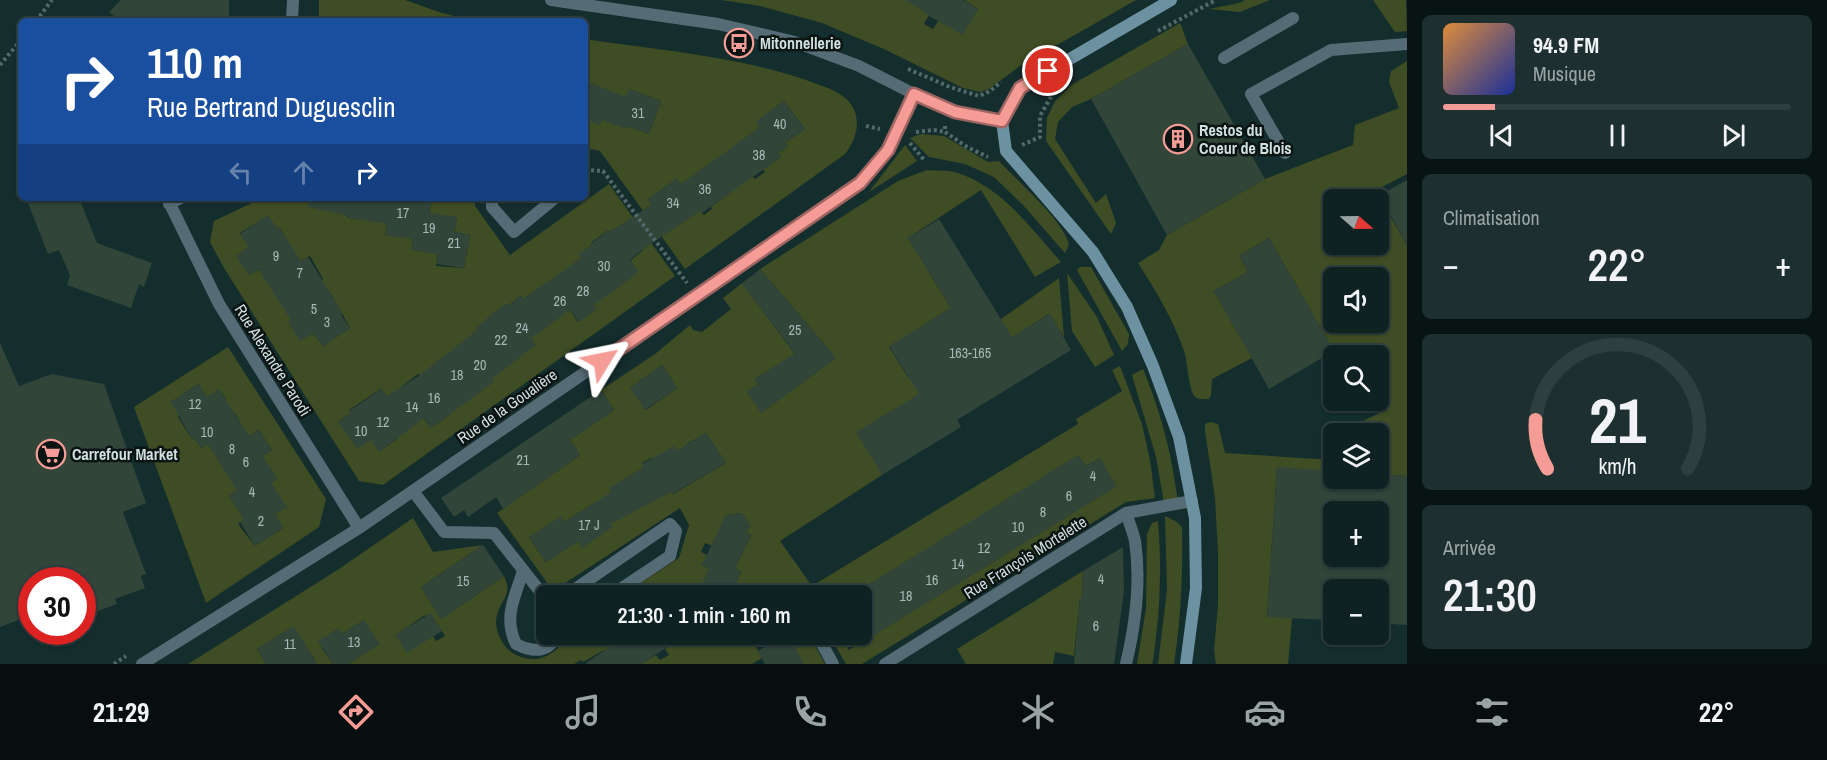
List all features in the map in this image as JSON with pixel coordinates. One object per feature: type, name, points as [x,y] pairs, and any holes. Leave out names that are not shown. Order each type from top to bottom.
[{"type":"street","points":[[292,18],[293,0]]},
{"type":"street","points":[[551,0],[718,24],[795,42],[859,66],[955,112],[1002,121]]},
{"type":"street","points":[[1171,0],[1020,88],[1002,121],[1006,151],[1093,252],[1127,308],[1154,366],[1179,436],[1195,518],[1196,588],[1186,664]]},
{"type":"street","points":[[1224,58],[1293,18]]},
{"type":"street","points":[[1285,153],[1251,94],[1331,50],[1407,44]]},
{"type":"street","name":"Rue de la Goualière","points":[[142,664],[359,528],[860,183],[888,150],[914,94]]},
{"type":"street","name":"Rue Alexandre Parodi","points":[[172,201],[219,304],[359,528]]},
{"type":"street","points":[[492,201],[492,207],[514,232],[551,201]]},
{"type":"street","points":[[413,491],[444,532],[494,533],[536,587]]},
{"type":"street","name":"Rue François Mortelette","points":[[885,664],[1126,513],[1192,501]]},
{"type":"street","points":[[1126,513],[1135,540],[1137,582],[1131,642],[1126,664]]},
{"type":"street","points":[[582,585],[670,524],[676,531],[670,556],[626,585]]},
{"type":"street","points":[[523,571],[509,616],[511,633],[516,644],[536,651],[548,648],[550,645]]},
{"type":"street","points":[[823,645],[833,664]]},
{"type":"path","points":[[38,18],[52,0]]},
{"type":"path","points":[[1156,33],[1216,0]]},
{"type":"path","points":[[0,66],[18,44]]},
{"type":"path","points":[[888,81],[909,68],[950,87],[979,96],[990,92],[1005,78]]},
{"type":"path","points":[[1040,137],[1040,116],[1052,95],[1068,82]]},
{"type":"path","points":[[945,107],[945,132]]},
{"type":"path","points":[[895,134],[934,130],[945,132],[967,147],[992,159],[1006,151]]},
{"type":"path","points":[[908,141],[926,161]]},
{"type":"path","points":[[588,170],[603,171],[697,296]]},
{"type":"green space","points":[[319,0],[405,0],[462,18],[319,18]]},
{"type":"green space","points":[[721,0],[913,0],[929,15],[924,24],[933,29],[939,20],[978,9],[964,0],[1136,0],[1059,44],[1040,51],[989,89],[980,92],[963,88],[884,49],[822,23],[760,6]]},
{"type":"green space","points":[[1245,0],[1270,0],[1240,12],[1209,9],[1239,3]]},
{"type":"green space","points":[[1373,0],[1406,0],[1407,31],[1395,32]]},
{"type":"green space","points":[[1180,23],[1188,44],[1091,99],[1072,107],[1058,122],[1055,139],[1096,203],[1106,194],[1116,223],[1111,234],[1046,141],[1047,118],[1055,101],[1073,84]]},
{"type":"green space","points":[[588,39],[725,59],[806,80],[835,91],[850,103],[856,117],[856,132],[845,154],[685,269],[600,151],[588,149],[588,120],[600,124],[612,92],[588,82]],"holes":[[[629,89],[661,101],[649,134],[627,126]],[[784,101],[805,129],[785,143],[788,146],[778,153],[781,157],[763,169],[765,172],[755,179],[732,148],[760,127],[757,121]],[[676,179],[681,184],[729,193],[704,215],[697,207],[671,230],[648,199]]]},
{"type":"green space","points":[[1407,61],[1407,174],[1378,189],[1323,189],[1323,255],[1389,255],[1389,213],[1407,246],[1407,476],[1389,475],[1389,423],[1359,423],[1384,411],[1389,411],[1389,345],[1331,345],[1324,333],[1389,333],[1389,267],[1323,267],[1323,332],[1269,238],[1239,256],[1248,272],[1214,291],[1252,358],[1212,379],[1209,399],[1198,399],[1189,382],[1180,339],[1164,306],[1138,263],[1159,250],[1167,235],[1265,179],[1353,145],[1355,125],[1399,108],[1389,82],[1391,71]]},
{"type":"green space","points":[[921,134],[944,136],[988,162],[999,161],[1039,201],[1059,225],[1069,245],[1065,253],[1023,205],[994,177],[965,164],[929,157],[910,138]]},
{"type":"green space","points":[[905,145],[917,161],[869,192]]},
{"type":"green space","points":[[927,170],[955,172],[971,178],[1001,197],[1014,209],[1061,262],[1035,277],[981,190],[908,238],[951,308],[889,347],[908,377],[920,370],[931,387],[882,475],[780,541],[811,585],[735,585],[741,572],[735,568],[751,535],[746,533],[750,525],[741,513],[726,515],[713,546],[705,543],[701,552],[707,555],[702,565],[711,569],[702,585],[637,585],[679,558],[689,525],[680,508],[562,585],[549,585],[497,513],[580,455],[570,440],[614,410],[601,390],[655,354],[690,325],[693,330],[702,332],[731,309],[723,298],[750,277],[765,295],[756,302],[802,363],[767,377],[764,373],[755,379],[758,384],[747,392],[762,412],[836,358],[760,269],[898,181]],"holes":[[[662,365],[677,388],[646,410],[633,392],[638,382]],[[706,433],[726,463],[673,494],[671,491],[622,510],[610,488],[645,469],[642,463],[651,458],[653,461],[674,447],[678,455],[689,450],[687,444]],[[596,502],[582,547],[578,541],[546,562],[529,537],[565,522]]]},
{"type":"green space","points":[[609,184],[675,276],[383,485],[359,481],[224,268],[210,242],[214,221],[256,201],[337,201],[349,218],[387,222],[385,235],[413,238],[411,250],[438,251],[436,266],[464,268],[470,235],[454,232],[457,217],[429,216],[431,201],[475,201],[475,206],[510,255]],"holes":[[[268,216],[277,229],[280,228],[299,262],[310,256],[323,279],[320,282],[331,294],[350,328],[323,346],[262,267],[249,275],[237,256],[249,247],[240,233]],[[624,223],[643,250],[588,297],[578,322],[570,310],[583,260],[591,243],[608,230],[610,232]],[[521,296],[540,322],[485,370],[449,415],[431,428],[422,416],[389,427],[397,439],[380,451],[371,440],[338,422],[351,413],[349,410],[381,389],[389,399],[418,374],[421,376],[455,348],[480,333],[476,328],[506,304],[507,306]]]},
{"type":"green space","points":[[1080,267],[1091,267],[1129,334],[1128,344],[1122,351],[1077,270]]},
{"type":"green space","points":[[1067,273],[1097,317],[1114,355],[1095,367],[1072,331]]},
{"type":"green space","points":[[1059,278],[1064,337],[1049,314],[998,346],[987,329]]},
{"type":"green space","points":[[228,347],[326,499],[319,527],[206,603],[134,407]],"holes":[[[198,384],[207,397],[219,390],[226,399],[213,407],[235,413],[240,422],[237,425],[246,438],[259,430],[272,450],[259,458],[271,469],[277,479],[265,487],[286,506],[275,514],[283,528],[255,546],[238,524],[246,518],[229,496],[240,489],[210,442],[201,448],[194,438],[192,439],[171,402]]]},
{"type":"green space","points":[[1120,366],[1142,424],[1155,498],[1126,502],[862,664],[846,664],[835,645],[846,645],[849,650],[857,645],[872,645],[872,636],[1006,554],[889,572],[868,585],[814,585],[1078,424],[1076,419],[1122,391],[1112,370]],"holes":[[[1078,455],[1086,466],[1100,458],[1116,486],[1014,549]]]},
{"type":"green space","points":[[1143,369],[1165,434],[1178,502],[1164,503],[1156,457],[1132,375]]},
{"type":"green space","points":[[1210,422],[1218,424],[1225,453],[1323,459],[1323,470],[1277,468],[1267,616],[1292,618],[1288,664],[1216,664],[1214,651],[1218,605],[1218,553],[1215,498],[1205,424]]},
{"type":"green space","points":[[1165,516],[1182,527],[1181,596],[1174,664],[1158,664],[1167,590]]},
{"type":"green space","points":[[413,518],[433,552],[483,545],[421,587],[441,619],[504,576],[507,593],[497,615],[496,627],[503,644],[516,655],[537,659],[552,653],[560,645],[623,645],[613,664],[604,650],[583,662],[581,660],[574,664],[348,664],[379,644],[364,620],[342,634],[338,629],[330,634],[333,640],[322,648],[333,664],[310,664],[315,660],[293,627],[257,649],[266,664],[188,664],[339,569]],"holes":[[[425,615],[436,630],[440,628],[445,636],[436,641],[431,633],[396,635]]]},
{"type":"green space","points":[[1158,521],[1160,591],[1153,661],[1152,664],[1137,664],[1146,608],[1147,534],[1152,523]]},
{"type":"green space","points":[[1083,571],[1082,598],[1080,598],[1074,656],[1055,652],[1053,664],[966,664],[957,649]]},
{"type":"green space","points":[[670,645],[755,645],[762,658],[752,664],[641,664],[656,655],[660,660],[669,655],[665,649]]},
{"type":"green space","points":[[793,645],[815,645],[825,664],[804,664]]},
{"type":"building","points":[[121,0],[229,0],[229,18],[116,18],[109,12]]},
{"type":"building","points":[[905,0],[963,0],[978,9],[963,35]]},
{"type":"building","name":"Restos du Coeur de Blois","points":[[1188,44],[1265,179],[1167,235],[1091,99]]},
{"type":"building","points":[[588,82],[626,97],[629,89],[661,101],[649,134],[602,120],[600,125],[588,120]]},
{"type":"building","points":[[784,101],[805,129],[785,143],[788,146],[778,153],[781,157],[702,213],[700,211],[643,249],[630,260],[639,272],[594,305],[597,309],[579,322],[570,310],[531,338],[536,345],[492,379],[494,382],[431,428],[424,418],[379,452],[371,440],[357,449],[338,422],[351,413],[349,411],[382,389],[387,396],[420,375],[477,330],[476,328],[498,309],[506,304],[507,306],[521,296],[523,299],[581,258],[578,254],[608,230],[610,232],[652,204],[648,199],[677,178],[681,184],[760,127],[756,121]]},
{"type":"building","points":[[1407,180],[1407,246],[1389,212],[1389,190]]},
{"type":"building","points":[[27,201],[80,201],[97,243],[152,263],[144,287],[139,284],[131,308],[67,285],[70,275],[59,250],[48,254]]},
{"type":"building","points":[[308,201],[431,201],[429,213],[457,217],[454,232],[470,235],[464,268],[436,264],[438,254],[411,250],[413,239],[385,235],[387,224],[349,218],[349,216],[308,207]]},
{"type":"building","points":[[268,215],[277,229],[279,227],[301,261],[308,257],[350,328],[323,346],[313,333],[300,341],[288,322],[291,320],[258,269],[249,275],[236,256],[249,247],[240,234]]},
{"type":"building","points":[[939,219],[1012,337],[1050,314],[1071,350],[957,420],[961,427],[882,475],[856,432],[919,394],[889,346],[951,308],[908,238]]},
{"type":"building","points":[[1269,238],[1331,345],[1323,345],[1323,357],[1269,389],[1214,291],[1248,272],[1239,256]]},
{"type":"building","points":[[760,269],[836,358],[761,413],[747,392],[758,384],[755,379],[795,353],[742,284]]},
{"type":"building","name":"Carrefour Market","points":[[0,343],[19,386],[52,374],[104,384],[146,503],[123,512],[146,574],[141,576],[145,588],[115,599],[117,604],[96,612],[96,567],[18,567],[18,620],[0,627]]},
{"type":"building","points":[[662,365],[677,388],[645,410],[630,388]]},
{"type":"building","points":[[198,384],[207,397],[219,389],[249,436],[259,430],[272,450],[263,456],[277,479],[271,483],[287,507],[275,514],[283,528],[255,546],[240,522],[244,520],[229,496],[237,491],[208,444],[201,448],[194,438],[192,439],[171,402]]},
{"type":"building","points":[[601,390],[614,410],[570,440],[580,455],[503,509],[496,497],[468,517],[464,510],[454,517],[441,498]]},
{"type":"building","points":[[706,433],[726,463],[672,494],[671,492],[611,524],[613,527],[582,548],[578,541],[546,562],[529,537],[561,516],[565,522],[611,492],[609,488],[644,467],[642,464],[674,446],[676,451]]},
{"type":"building","points":[[1078,455],[1086,466],[1100,458],[1117,486],[872,636],[872,585],[867,585]]},
{"type":"building","points":[[1277,467],[1323,470],[1323,489],[1389,489],[1389,475],[1407,476],[1407,625],[1389,624],[1389,579],[1323,579],[1323,620],[1267,617]]},
{"type":"building","points":[[742,513],[750,525],[746,533],[751,535],[735,568],[741,572],[735,585],[701,585],[709,569],[702,565],[726,515]]},
{"type":"building","points":[[483,545],[504,576],[441,619],[421,587]]},
{"type":"building","points":[[1123,547],[1124,591],[1114,664],[1074,664],[1083,571]]},
{"type":"building","points":[[431,613],[442,631],[407,653],[395,635]]},
{"type":"building","points":[[364,620],[380,644],[348,664],[333,664],[318,641],[338,629],[342,634]]},
{"type":"building","points":[[294,626],[317,664],[266,664],[257,649]]},
{"type":"building","points":[[612,645],[670,645],[641,664],[585,664]]},
{"type":"building","points":[[768,645],[793,645],[804,664],[765,664],[758,651]]},
{"type":"place","name":"Mitonnellerie","points":[[739,43]]},
{"type":"place","name":"Restos du Coeur de Blois","points":[[1178,139]]},
{"type":"place","name":"Carrefour Market","points":[[51,454]]},
{"type":"route","points":[[602,361],[860,183],[888,150],[914,94],[955,112],[1002,121],[1020,88],[1048,71]]}]
